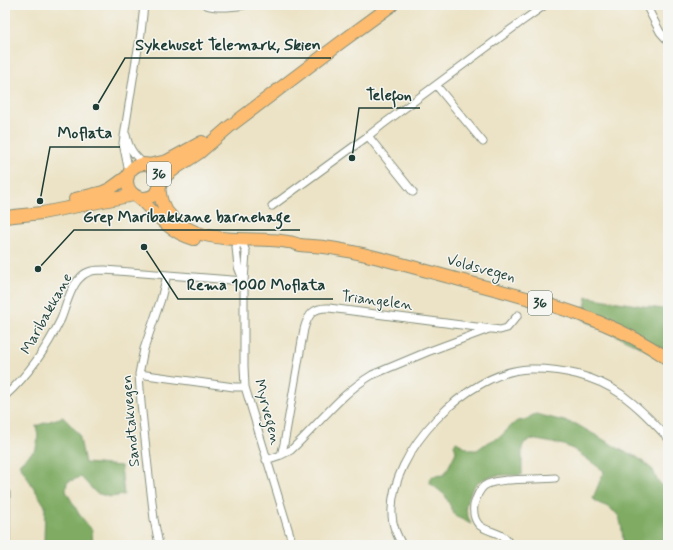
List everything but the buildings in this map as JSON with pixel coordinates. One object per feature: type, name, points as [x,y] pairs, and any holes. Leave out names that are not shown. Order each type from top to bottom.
[{"type":"main road","name":"36","points":[[229,127],[174,158],[163,162],[136,166],[128,174],[128,188],[136,196],[143,198],[152,196],[172,172],[199,153],[229,127],[392,5]]},
{"type":"main road","name":"36","points":[[146,164],[156,169],[160,177],[160,185]]},
{"type":"main road","points":[[5,210],[28,208],[87,197],[110,189],[128,174]]},
{"type":"main road","name":"Voldsvegen","points":[[160,185],[162,204],[179,223],[198,233],[241,244]]},
{"type":"main road","name":"Voldsvegen","points":[[136,196],[148,205],[165,223],[178,232],[193,239],[224,246],[287,242],[337,249],[386,260],[583,316],[619,331],[668,359]]},
{"type":"main road","points":[[5,217],[42,213],[136,196]]},
{"type":"street","points":[[128,174],[123,144],[141,33],[144,5]]},
{"type":"street","points":[[206,5],[231,7],[244,5]]},
{"type":"street","points":[[272,206],[545,5]]},
{"type":"street","points":[[646,5],[660,32],[668,41]]},
{"type":"street","points":[[436,85],[483,142]]},
{"type":"street","points":[[125,129],[132,152],[146,164]]},
{"type":"street","points":[[368,136],[413,192]]},
{"type":"street","name":"Myrvegen","points":[[241,244],[238,267],[244,281],[245,388],[292,545]]},
{"type":"street","name":"Maribakkane","points":[[5,396],[28,373],[57,326],[75,284],[83,275],[92,271],[105,270],[244,281]]},
{"type":"street","name":"Sandtakvegen","points":[[159,545],[154,519],[139,388],[139,374],[144,349],[161,299],[167,275]]},
{"type":"street","name":"Triangelen","points":[[281,455],[304,330],[308,318],[315,310],[319,308],[329,308],[500,330],[507,328],[518,315]]},
{"type":"street","name":"Triangelen","points":[[266,460],[291,450],[346,394],[363,380],[427,352],[489,329]]},
{"type":"street","points":[[402,545],[393,524],[392,503],[398,478],[406,460],[423,435],[447,408],[467,393],[499,375],[518,370],[539,369],[562,371],[592,380],[608,386],[621,394],[651,420],[668,438]]},
{"type":"street","points":[[139,374],[245,388]]},
{"type":"street","points":[[509,545],[503,536],[484,528],[476,521],[474,517],[474,510],[480,490],[484,486],[494,482],[555,478]]},
{"type":"street","points":[[6,493],[6,545]]},
{"type":"green space","points":[[587,297],[668,310],[668,364],[643,348],[583,320]]},
{"type":"green space","points":[[536,414],[576,424],[623,451],[637,457],[653,470],[657,480],[668,491],[668,545],[624,545],[619,516],[593,498],[604,471],[573,449],[564,445],[531,439],[524,443],[522,448],[522,475],[498,475],[484,479],[477,483],[472,489],[466,503],[467,515],[471,524],[455,516],[445,495],[430,483],[429,479],[433,476],[444,475],[456,452],[454,444],[456,442],[471,450],[477,450],[488,442],[500,437],[517,421],[526,420]]},
{"type":"green space","points":[[63,417],[79,434],[85,463],[121,466],[124,495],[110,497],[96,493],[81,477],[67,482],[66,491],[79,514],[92,530],[93,545],[45,545],[45,506],[19,464],[36,449],[38,436],[36,426]]},
{"type":"place","name":"Sykehuset Telemark, Skien","points":[[96,107]]},
{"type":"place","name":"Telefon","points":[[352,158]]},
{"type":"place","name":"Moflata","points":[[40,201]]},
{"type":"place","name":"Rema 1000 Moflata","points":[[144,247]]},
{"type":"place","name":"Grep Maribakkane barnehage","points":[[38,269]]}]
